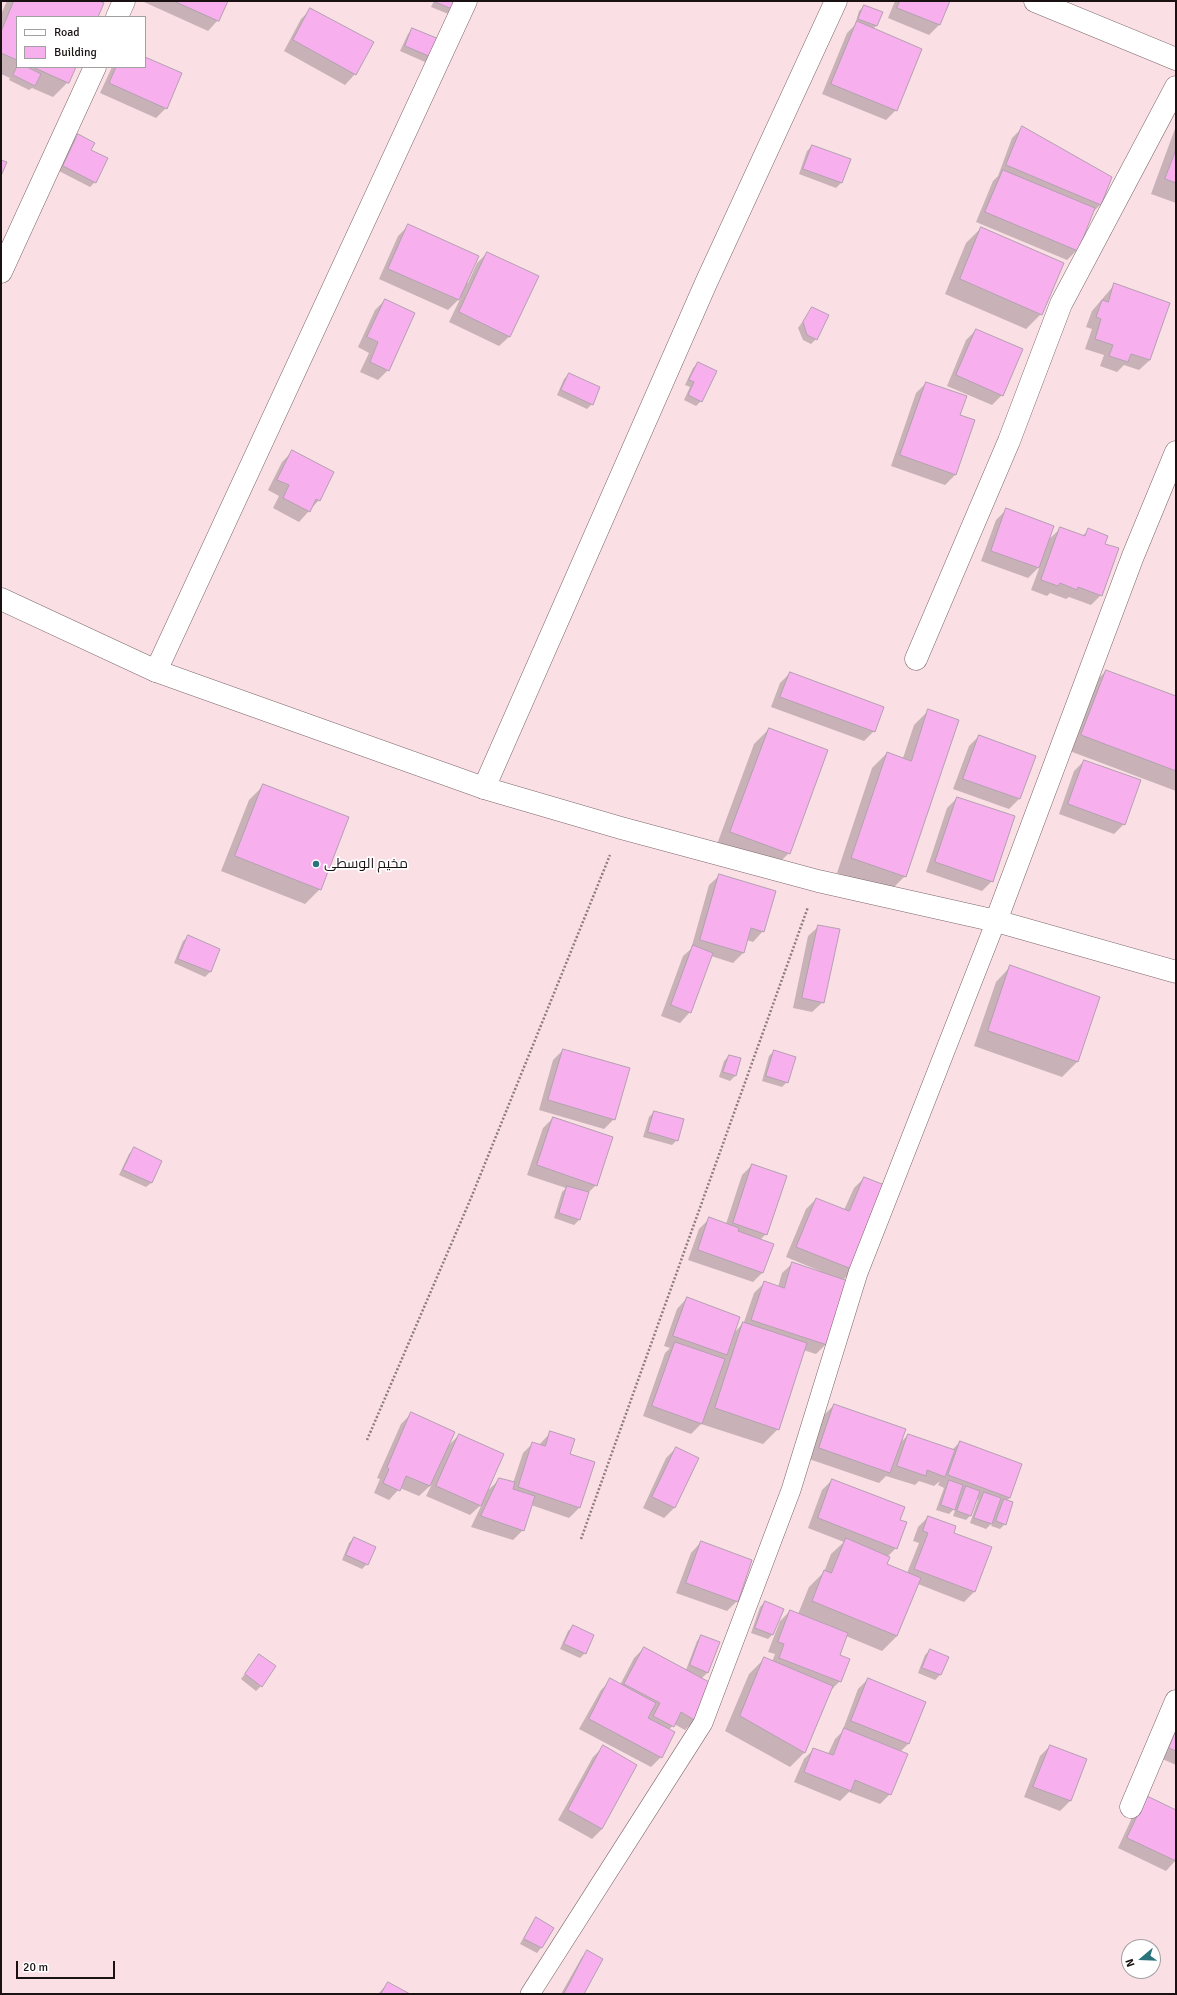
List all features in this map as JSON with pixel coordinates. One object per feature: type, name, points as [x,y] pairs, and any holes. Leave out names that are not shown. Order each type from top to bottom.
[{"type":"street","points":[[117,16],[124,1]]},
{"type":"street","points":[[156,671],[466,1]]},
{"type":"street","points":[[484,788],[706,283],[836,1]]},
{"type":"street","points":[[1035,1],[1176,60]]},
{"type":"street","points":[[1,272],[95,68]]},
{"type":"street","points":[[916,659],[1009,441],[1061,304],[1176,87]]},
{"type":"street","points":[[996,921],[1133,556],[1176,452]]},
{"type":"street","points":[[1,599],[156,671],[484,788],[621,828],[818,881],[996,921],[1176,972]]},
{"type":"street","points":[[1130,1807],[1176,1701]]},
{"type":"lane","points":[[530,1994],[703,1723],[791,1490],[858,1273],[996,921]]},
{"type":"path","points":[[367,1440],[471,1198],[621,828]]},
{"type":"path","points":[[581,1539],[818,881]]},
{"type":"building","points":[[14,1],[100,1],[104,3],[98,16],[16,16],[16,60],[1,53],[1,32]]},
{"type":"building","points":[[174,1],[228,1],[219,21]]},
{"type":"building","points":[[461,1],[457,11],[435,2]]},
{"type":"building","points":[[900,1],[950,1],[940,25],[897,8]]},
{"type":"building","points":[[864,5],[883,12],[877,26],[858,19]]},
{"type":"building","points":[[310,8],[374,42],[356,75],[293,40]]},
{"type":"building","points":[[857,21],[922,49],[897,111],[831,84]]},
{"type":"building","points":[[412,28],[439,39],[431,57],[405,46]]},
{"type":"building","points":[[146,57],[182,73],[167,109],[109,83],[116,68],[146,68]]},
{"type":"building","points":[[16,68],[29,68],[41,74],[35,86],[13,75]]},
{"type":"building","points":[[35,68],[76,68],[69,83]]},
{"type":"building","points":[[1022,126],[1112,177],[1101,205],[1006,165]]},
{"type":"building","points":[[78,134],[95,143],[91,150],[108,158],[96,183],[63,166]]},
{"type":"building","points":[[812,145],[851,159],[842,183],[803,169]]},
{"type":"building","points":[[1176,150],[1176,183],[1165,179]]},
{"type":"building","points":[[1,160],[7,162],[1,176]]},
{"type":"building","points":[[1003,170],[1095,208],[1078,251],[985,212]]},
{"type":"building","points":[[408,224],[479,256],[459,300],[388,269]]},
{"type":"building","points":[[981,227],[1064,263],[1042,315],[960,279]]},
{"type":"building","points":[[487,252],[539,276],[510,337],[459,312]]},
{"type":"building","points":[[1114,283],[1170,303],[1150,360],[1131,354],[1128,362],[1109,356],[1113,345],[1095,339],[1101,319],[1096,317],[1102,300],[1108,302]]},
{"type":"building","points":[[385,299],[415,313],[389,371],[370,362],[378,342],[367,337]]},
{"type":"building","points":[[812,307],[829,315],[817,340],[807,335],[803,322]]},
{"type":"building","points":[[976,329],[1023,349],[1003,396],[956,375]]},
{"type":"building","points":[[698,362],[717,371],[702,402],[688,395],[694,382],[689,380]]},
{"type":"building","points":[[569,373],[600,387],[593,405],[561,390]]},
{"type":"building","points":[[926,382],[967,396],[960,415],[975,420],[956,475],[900,455]]},
{"type":"building","points":[[292,450],[334,472],[320,501],[316,499],[310,512],[283,498],[289,485],[277,480]]},
{"type":"building","points":[[1006,508],[1054,526],[1039,568],[991,551]]},
{"type":"building","points":[[1060,527],[1085,536],[1088,528],[1108,536],[1105,544],[1119,548],[1102,596],[1078,587],[1077,590],[1060,583],[1058,586],[1041,580]]},
{"type":"building","points":[[1106,670],[1176,696],[1176,771],[1081,735]]},
{"type":"building","points":[[790,672],[884,707],[875,732],[780,697]]},
{"type":"building","points":[[928,709],[959,720],[906,877],[851,858],[887,752],[911,761]]},
{"type":"building","points":[[769,728],[828,750],[790,854],[730,832]]},
{"type":"building","points":[[979,735],[1036,756],[1020,799],[963,779]]},
{"type":"building","points":[[1084,760],[1141,780],[1125,825],[1068,804]]},
{"type":"building","points":[[263,784],[349,817],[321,890],[235,856]]},
{"type":"building","points":[[957,797],[1015,816],[993,882],[935,862]]},
{"type":"building","points":[[719,874],[776,891],[764,932],[751,928],[744,953],[700,940]]},
{"type":"building","points":[[818,925],[840,929],[824,1003],[802,998]]},
{"type":"building","points":[[188,935],[220,949],[211,972],[178,959]]},
{"type":"building","points":[[693,945],[713,953],[691,1013],[671,1005]]},
{"type":"building","points":[[1010,965],[1100,997],[1078,1062],[988,1031]]},
{"type":"building","points":[[563,1049],[630,1068],[615,1120],[548,1100]]},
{"type":"building","points":[[774,1050],[796,1057],[788,1083],[766,1076]]},
{"type":"building","points":[[729,1055],[741,1058],[736,1076],[723,1072]]},
{"type":"building","points":[[654,1111],[684,1119],[678,1141],[648,1132]]},
{"type":"building","points":[[553,1117],[613,1137],[597,1186],[537,1165]]},
{"type":"building","points":[[134,1147],[162,1161],[152,1183],[123,1170]]},
{"type":"building","points":[[752,1164],[787,1176],[767,1235],[733,1223]]},
{"type":"building","points":[[864,1177],[887,1186],[854,1270],[796,1247],[816,1198],[849,1211]]},
{"type":"building","points":[[567,1186],[589,1192],[580,1220],[559,1213]]},
{"type":"building","points":[[709,1217],[739,1228],[738,1231],[774,1244],[763,1273],[698,1250]]},
{"type":"building","points":[[792,1262],[848,1281],[827,1345],[751,1320],[764,1281],[784,1288]]},
{"type":"building","points":[[687,1297],[740,1317],[727,1355],[673,1336]]},
{"type":"building","points":[[743,1322],[807,1343],[779,1430],[715,1408]]},
{"type":"building","points":[[675,1342],[725,1359],[702,1424],[652,1406]]},
{"type":"building","points":[[834,1404],[906,1429],[890,1473],[819,1448]]},
{"type":"building","points":[[411,1412],[455,1432],[430,1486],[406,1476],[400,1491],[383,1483],[389,1469],[387,1468]]},
{"type":"building","points":[[550,1431],[575,1439],[570,1454],[595,1462],[580,1508],[518,1487],[532,1442],[545,1446]]},
{"type":"building","points":[[459,1434],[504,1454],[481,1506],[436,1486]]},
{"type":"building","points":[[908,1434],[955,1450],[945,1477],[927,1470],[926,1476],[897,1466]]},
{"type":"building","points":[[960,1441],[1022,1464],[1010,1498],[948,1475]]},
{"type":"building","points":[[676,1447],[699,1458],[675,1508],[652,1497]]},
{"type":"building","points":[[499,1478],[515,1482],[513,1489],[535,1496],[524,1531],[481,1516]]},
{"type":"building","points":[[832,1479],[905,1507],[900,1520],[907,1522],[897,1549],[818,1518]]},
{"type":"building","points":[[949,1480],[963,1485],[955,1510],[941,1505]]},
{"type":"building","points":[[966,1486],[980,1491],[971,1516],[957,1511]]},
{"type":"building","points":[[984,1492],[1001,1498],[992,1524],[974,1518]]},
{"type":"building","points":[[1004,1499],[1013,1502],[1006,1525],[996,1521]]},
{"type":"building","points":[[928,1516],[956,1526],[954,1533],[992,1547],[975,1592],[914,1569],[928,1533],[923,1531]]},
{"type":"building","points":[[354,1537],[376,1547],[368,1565],[346,1555]]},
{"type":"building","points":[[846,1538],[890,1557],[887,1564],[921,1578],[897,1636],[812,1601],[824,1570],[831,1573]]},
{"type":"building","points":[[701,1541],[752,1560],[738,1602],[686,1583]]},
{"type":"building","points":[[765,1601],[784,1609],[773,1635],[755,1628]]},
{"type":"building","points":[[790,1610],[848,1633],[840,1655],[850,1659],[841,1682],[779,1658],[784,1644],[778,1642]]},
{"type":"building","points":[[573,1625],[594,1635],[586,1654],[564,1644]]},
{"type":"building","points":[[701,1635],[720,1642],[708,1673],[690,1665]]},
{"type":"building","points":[[644,1647],[709,1682],[696,1721],[681,1712],[674,1727],[653,1716],[660,1703],[624,1684]]},
{"type":"building","points":[[930,1649],[949,1657],[941,1675],[922,1668]]},
{"type":"building","points":[[259,1654],[276,1666],[262,1687],[245,1674]]},
{"type":"building","points":[[764,1657],[833,1686],[805,1753],[740,1716]]},
{"type":"building","points":[[610,1678],[656,1703],[648,1718],[675,1732],[662,1758],[589,1719]]},
{"type":"building","points":[[868,1678],[926,1702],[909,1744],[851,1721]]},
{"type":"building","points":[[844,1728],[908,1754],[891,1795],[855,1780],[851,1791],[804,1772],[813,1748],[833,1755]]},
{"type":"building","points":[[1176,1730],[1176,1751],[1169,1748]]},
{"type":"building","points":[[603,1745],[637,1765],[602,1829],[568,1810]]},
{"type":"building","points":[[1050,1745],[1087,1759],[1071,1801],[1033,1787]]},
{"type":"building","points":[[1147,1796],[1176,1810],[1176,1861],[1127,1838]]},
{"type":"building","points":[[536,1917],[554,1928],[542,1948],[524,1939]]},
{"type":"building","points":[[587,1950],[603,1959],[584,1994],[564,1994]]},
{"type":"building","points":[[388,1982],[410,1994],[381,1994]]},
{"type":"place","name":"مخيم الوسطى","points":[[316,864]]}]
